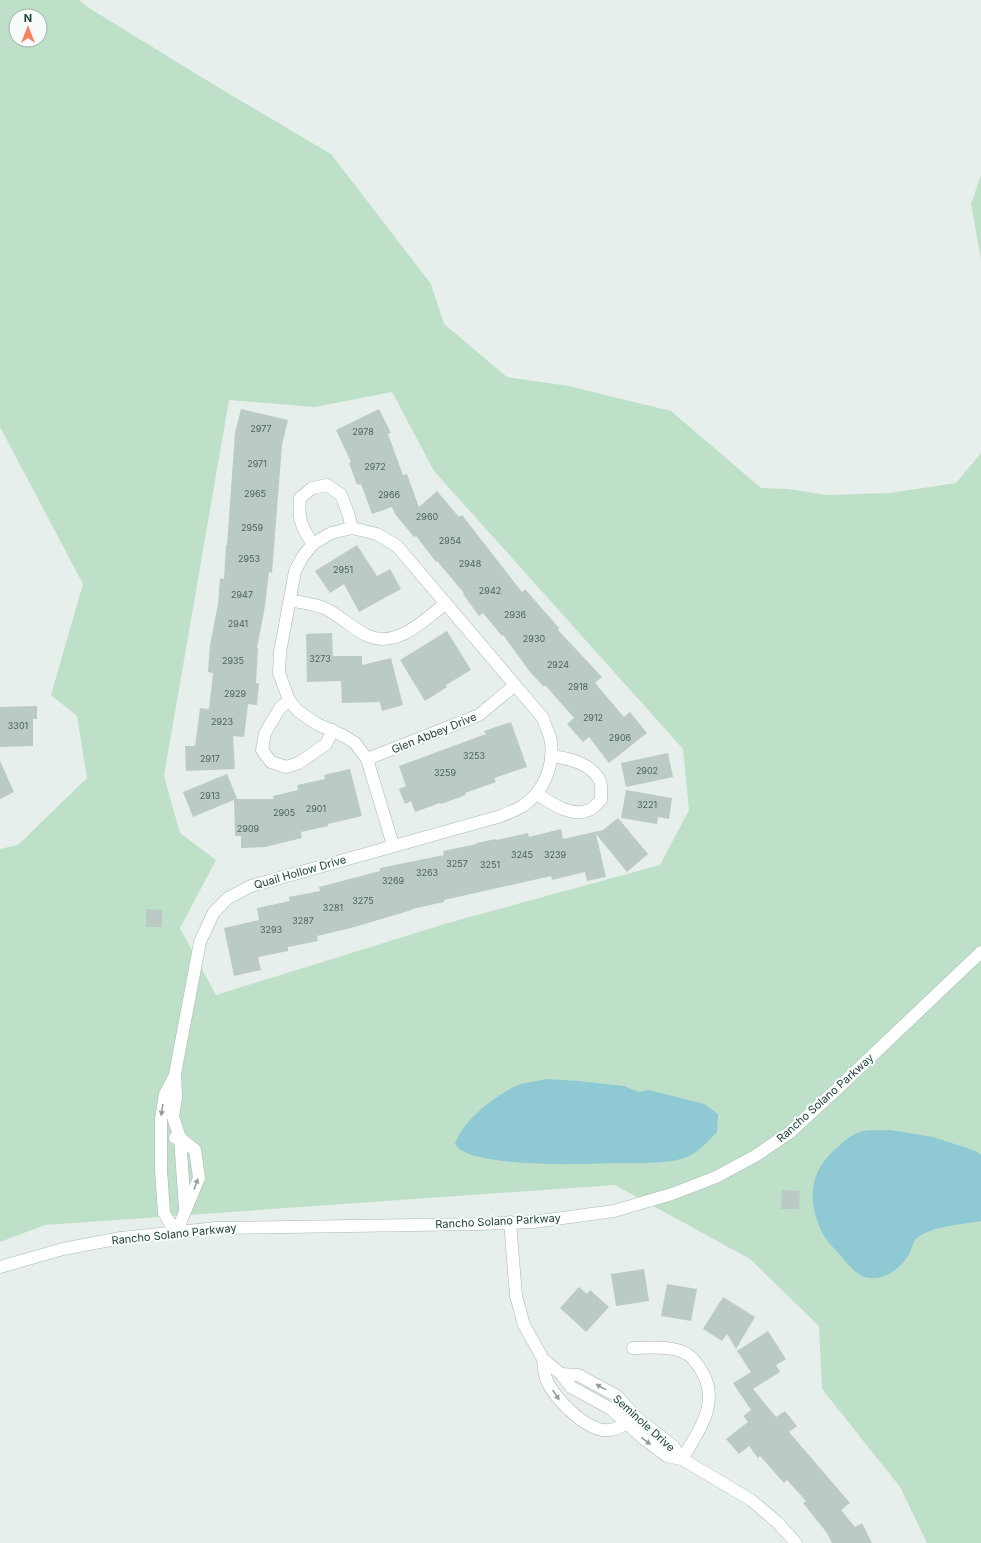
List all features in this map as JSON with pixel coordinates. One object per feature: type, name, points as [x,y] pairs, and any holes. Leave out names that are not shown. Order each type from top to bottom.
[{"type":"street","points":[[313,544],[302,529],[298,513],[300,498],[312,488],[327,485],[341,495],[352,528]]},
{"type":"street","name":"Quail Hollow Drive","points":[[180,1138],[173,1117],[176,1096],[175,1074],[200,942],[214,912],[228,898],[251,886],[501,816],[523,806],[537,794],[548,776],[551,756],[551,741],[543,718],[397,546],[377,534],[352,528],[331,533],[313,544],[303,556],[295,571],[280,652],[279,673],[289,700],[298,711],[317,724],[333,730],[355,743],[367,759],[393,845]]},
{"type":"street","points":[[290,600],[325,608],[368,636],[380,639],[397,637],[409,632],[446,603]]},
{"type":"street","name":"Glen Abbey Drive","points":[[367,759],[480,715],[515,685]]},
{"type":"street","points":[[289,700],[280,708],[265,733],[262,750],[271,762],[286,767],[299,764],[326,744],[333,730]]},
{"type":"street","points":[[537,794],[552,804],[575,812],[590,810],[601,800],[601,782],[592,769],[564,758],[551,756]]},
{"type":"street","name":"Rancho Solano Parkway","points":[[0,1267],[63,1249],[121,1238],[217,1228],[533,1222],[614,1210],[672,1194],[716,1177],[755,1156],[788,1133],[837,1089],[981,952]]},
{"type":"street","name":"Quail Hollow Drive","points":[[175,1074],[165,1094],[161,1119],[161,1170],[164,1213],[176,1233]]},
{"type":"street","points":[[162,1138],[180,1138],[195,1150],[199,1178],[176,1233]]},
{"type":"street","name":"Seminole Drive","points":[[510,1222],[516,1296],[524,1325],[543,1359],[561,1374],[571,1387],[611,1409],[626,1424],[667,1456],[682,1459],[751,1500],[777,1522],[796,1543]]},
{"type":"street","points":[[633,1348],[672,1349],[687,1354],[696,1363],[706,1378],[710,1397],[706,1416],[682,1459]]},
{"type":"street","name":"Seminole Drive","points":[[543,1359],[546,1380],[558,1399],[574,1414],[596,1429],[608,1430],[626,1424]]},
{"type":"street","name":"Seminole Drive","points":[[561,1374],[578,1375],[617,1396],[636,1417],[673,1446],[682,1459]]},
{"type":"green space","points":[[0,0],[79,0],[89,8],[216,86],[331,154],[431,284],[444,324],[507,377],[569,386],[671,411],[761,488],[788,489],[827,495],[890,493],[956,483],[981,453],[981,1543],[927,1543],[900,1487],[822,1389],[819,1326],[750,1259],[615,1185],[45,1225],[0,1242],[0,849],[18,845],[87,778],[77,716],[51,695],[83,584],[0,427]],"holes":[[[392,392],[434,471],[683,749],[689,810],[660,865],[448,923],[216,995],[180,928],[216,860],[180,833],[164,776],[229,400],[315,407]]]},
{"type":"green space","points":[[981,175],[981,259],[971,204]]},
{"type":"water","points":[[546,1079],[624,1086],[639,1092],[649,1090],[704,1104],[718,1114],[717,1132],[703,1146],[687,1157],[655,1163],[560,1164],[512,1162],[473,1155],[458,1148],[455,1144],[465,1126],[492,1100],[521,1084]]},
{"type":"water","points":[[871,1130],[890,1130],[933,1137],[976,1151],[981,1155],[981,1221],[931,1230],[916,1239],[906,1259],[893,1272],[882,1277],[870,1278],[865,1277],[853,1270],[824,1236],[815,1214],[813,1192],[818,1171],[824,1161],[833,1151],[852,1135]]},
{"type":"building","points":[[241,409],[288,420],[282,445],[272,573],[269,572],[265,606],[257,648],[256,683],[259,683],[257,705],[248,704],[244,737],[233,736],[235,769],[186,771],[185,746],[195,746],[200,708],[209,709],[213,673],[208,672],[210,645],[218,604],[220,578],[224,579],[235,433]]},
{"type":"building","points":[[379,409],[391,433],[388,434],[403,475],[407,474],[419,507],[437,491],[459,517],[462,515],[522,592],[525,589],[559,628],[558,630],[602,677],[595,683],[624,717],[630,712],[647,733],[609,763],[589,737],[583,742],[567,724],[574,718],[545,685],[544,687],[530,672],[503,635],[502,636],[483,613],[479,616],[463,594],[464,593],[437,561],[436,562],[416,536],[414,537],[395,514],[392,507],[372,514],[361,484],[357,485],[349,463],[351,462],[336,430]]},
{"type":"building","points":[[357,545],[377,576],[390,569],[401,589],[359,612],[344,584],[330,593],[315,571]]},
{"type":"building","points":[[447,631],[471,670],[446,685],[447,687],[425,701],[400,660]]},
{"type":"building","points":[[332,633],[333,656],[362,656],[362,665],[391,658],[403,705],[382,711],[380,702],[342,703],[341,681],[307,682],[306,634]]},
{"type":"building","points":[[37,706],[37,719],[33,719],[33,746],[0,747],[0,707]]},
{"type":"building","points":[[511,722],[527,767],[494,778],[496,782],[465,793],[466,795],[415,812],[411,801],[405,804],[399,789],[406,786],[399,766],[486,734],[484,731]]},
{"type":"building","points":[[668,753],[673,777],[626,787],[621,763]]},
{"type":"building","points":[[0,761],[14,792],[0,799]]},
{"type":"building","points":[[350,769],[362,816],[301,832],[302,838],[265,847],[241,848],[241,836],[235,836],[234,800],[193,817],[183,792],[227,774],[237,798],[235,799],[274,799],[273,796],[298,790],[297,785],[325,779],[324,775]]},
{"type":"building","points":[[626,790],[672,798],[669,819],[658,817],[657,824],[621,818]]},
{"type":"building","points":[[618,818],[648,854],[627,872],[596,834],[606,877],[587,881],[585,872],[552,880],[551,876],[444,900],[444,902],[412,909],[351,928],[317,936],[318,941],[288,947],[288,951],[258,957],[261,970],[234,976],[224,928],[259,920],[257,908],[290,901],[289,897],[320,891],[319,887],[380,871],[380,868],[444,855],[443,851],[528,833],[529,837],[561,829],[563,839],[603,830]]},
{"type":"building","points":[[146,909],[162,910],[162,927],[146,927]]},
{"type":"building","points":[[782,1190],[800,1191],[799,1209],[781,1209]]},
{"type":"building","points":[[644,1269],[649,1301],[616,1306],[611,1274]]},
{"type":"building","points":[[667,1284],[697,1289],[691,1321],[661,1316]]},
{"type":"building","points":[[579,1287],[587,1294],[590,1290],[609,1307],[586,1332],[560,1308]]},
{"type":"building","points":[[723,1297],[755,1317],[736,1349],[727,1334],[722,1341],[703,1329]]},
{"type":"building","points":[[768,1331],[786,1359],[776,1365],[780,1372],[753,1389],[776,1417],[785,1411],[797,1426],[789,1432],[850,1503],[841,1510],[855,1527],[862,1523],[872,1543],[832,1543],[827,1533],[803,1503],[806,1501],[787,1480],[784,1483],[760,1456],[758,1458],[749,1446],[739,1454],[726,1439],[748,1422],[743,1416],[751,1410],[733,1383],[751,1372],[737,1351]]}]
